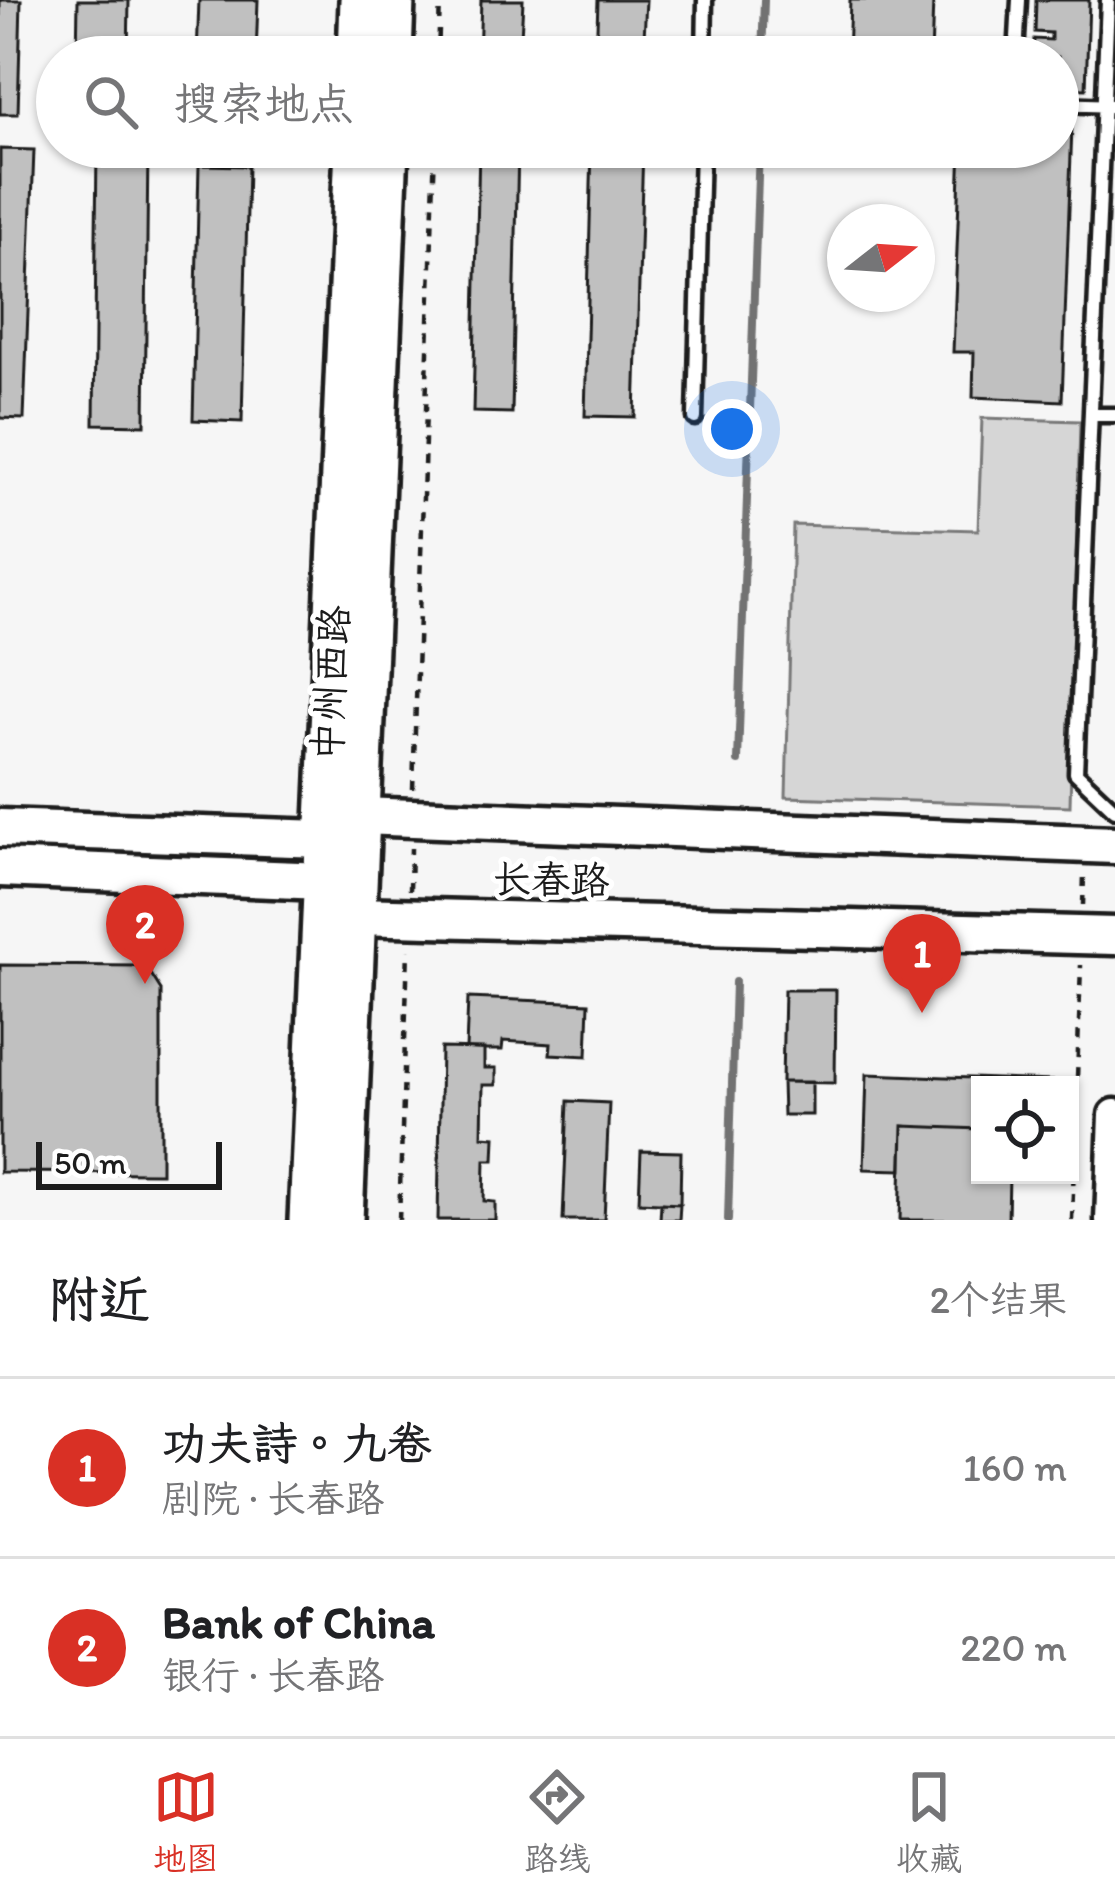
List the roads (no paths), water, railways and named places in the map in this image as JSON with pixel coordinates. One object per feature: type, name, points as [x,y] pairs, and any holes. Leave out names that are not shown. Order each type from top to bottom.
[{"type":"main road","points":[[359,36],[361,0]]},
{"type":"main road","points":[[393,36],[394,0]]},
{"type":"main road","name":"中州西路","points":[[309,1220],[354,168]]},
{"type":"main road","name":"中州西路","points":[[343,1220],[387,168]]},
{"type":"main road","points":[[0,828],[323,839],[362,816]]},
{"type":"main road","name":"长春路","points":[[362,816],[1115,845]]},
{"type":"main road","points":[[0,868],[324,881],[356,916]]},
{"type":"main road","name":"长春路","points":[[356,916],[1115,936]]},
{"type":"street","points":[[1111,1220],[1115,1115]]},
{"type":"lane","points":[[704,36],[705,0]]},
{"type":"lane","points":[[1017,36],[1019,0]]},
{"type":"lane","points":[[1108,0],[1110,105],[1076,772],[1115,810]]},
{"type":"lane","points":[[1079,104],[1110,105]]},
{"type":"lane","points":[[695,418],[701,168]]},
{"type":"lane","points":[[1091,415],[1115,416]]},
{"type":"waterway","points":[[763,36],[764,0]]},
{"type":"waterway","points":[[738,761],[758,168]]},
{"type":"waterway","points":[[728,1220],[735,982]]},
{"type":"place","name":"Bank of China","points":[[145,984]]},
{"type":"place","name":"功夫詩。九卷","points":[[922,1013]]}]
